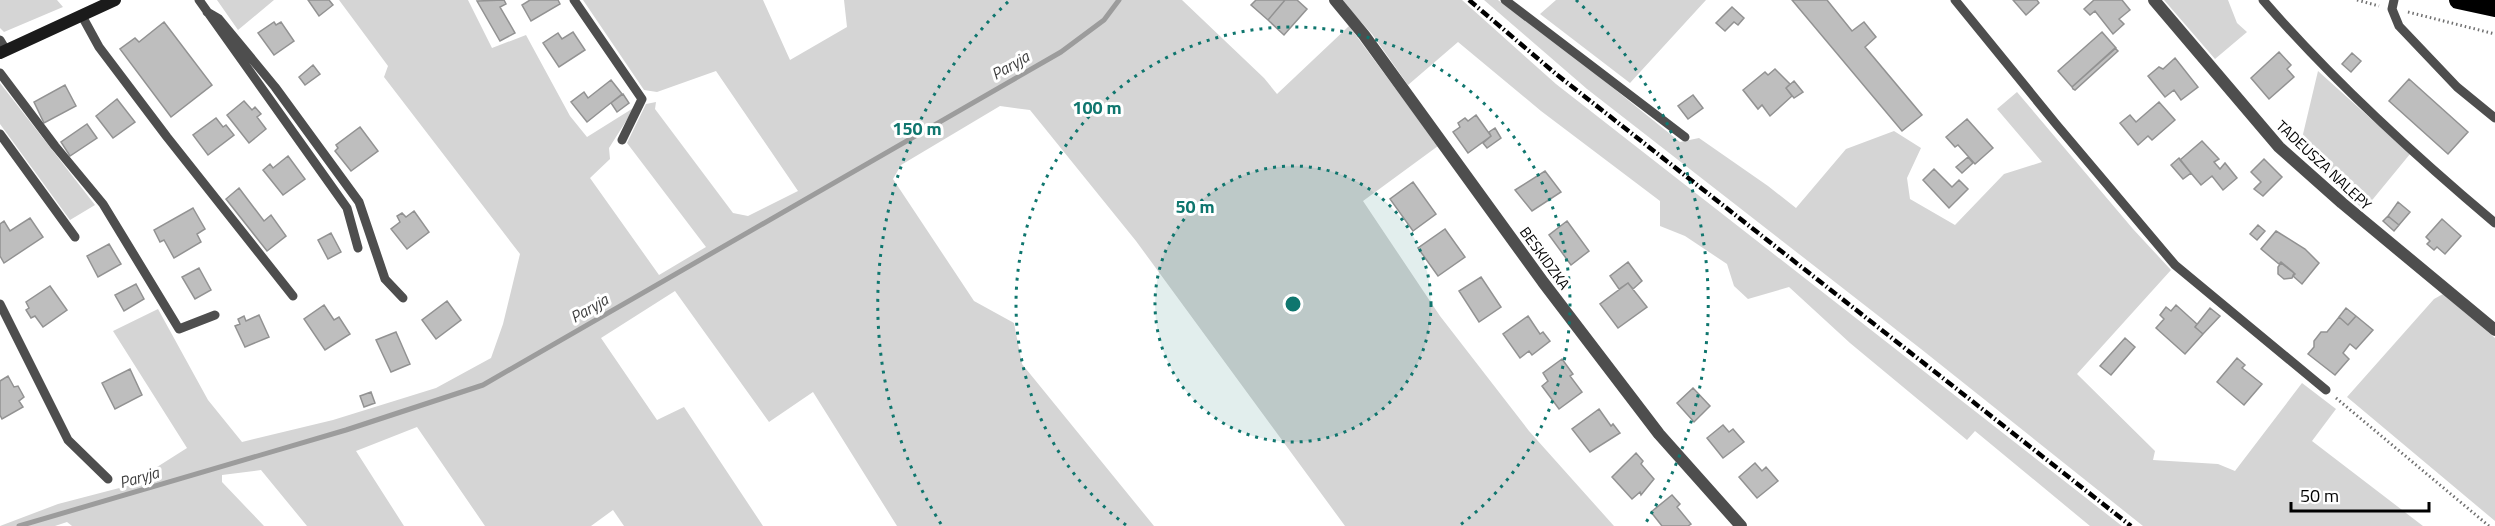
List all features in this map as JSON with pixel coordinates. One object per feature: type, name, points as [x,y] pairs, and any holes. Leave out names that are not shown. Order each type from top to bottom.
[{"type":"highway","points":[[2458,0],[2495,8]]},
{"type":"street","points":[[2,48],[82,16],[114,0]]},
{"type":"street","name":"BESKIDZKA","points":[[1335,0],[1364,35],[1543,282],[1659,434],[1741,526]]},
{"type":"street","name":"TADEUSZA NALEPY","points":[[2154,0],[2279,147],[2342,203],[2495,330]]},
{"type":"lane","points":[[199,0],[346,208],[358,248]]},
{"type":"lane","points":[[574,0],[642,99],[622,140]]},
{"type":"lane","points":[[1505,0],[1685,136]]},
{"type":"lane","points":[[1955,0],[2055,124],[2175,265],[2326,390]]},
{"type":"lane","points":[[2264,0],[2284,26],[2360,101],[2495,223]]},
{"type":"lane","points":[[2393,4],[2398,26],[2457,87],[2495,118]]},
{"type":"lane","points":[[207,12],[219,19],[254,62],[359,202],[385,279],[403,298]]},
{"type":"lane","points":[[82,16],[99,47],[293,296]]},
{"type":"lane","points":[[0,73],[104,204],[178,329],[215,315]]},
{"type":"lane","points":[[0,134],[75,237]]},
{"type":"lane","points":[[0,304],[69,440],[108,479]]},
{"type":"path","points":[[2357,0],[2393,4],[2495,34]]},
{"type":"path","points":[[2326,390],[2489,526]]},
{"type":"shaded area","points":[[0,0],[57,0],[63,7],[4,32],[0,28]]},
{"type":"shaded area","points":[[217,0],[274,0],[238,30]]},
{"type":"shaded area","points":[[339,0],[468,0],[492,48],[526,35],[570,116],[587,137],[635,107],[609,148],[610,159],[590,178],[659,275],[706,247],[627,143],[646,104],[656,102],[655,109],[733,213],[748,216],[798,191],[716,71],[657,92],[644,90],[583,0],[763,0],[790,60],[847,27],[844,0],[1182,0],[1264,78],[1277,94],[1349,26],[1438,146],[1363,201],[1440,316],[1529,431],[1614,526],[1345,526],[1136,241],[1030,110],[1000,106],[901,165],[893,179],[974,301],[1014,323],[1022,364],[1154,526],[897,526],[813,392],[769,422],[675,291],[601,338],[657,420],[684,407],[763,526],[624,526],[613,510],[591,526],[485,526],[417,427],[356,451],[404,526],[307,526],[261,470],[222,475],[222,482],[264,526],[72,526],[67,522],[55,526],[0,526],[58,504],[127,486],[187,448],[113,331],[158,309],[208,400],[242,442],[333,420],[436,388],[491,358],[503,324],[520,254],[384,77],[388,66]]},
{"type":"shaded area","points":[[1341,0],[1462,0],[1556,84],[2122,526],[2090,526],[1975,431],[1967,440],[1850,343],[1789,287],[1748,299],[1734,286],[1727,264],[1685,236],[1660,226],[1660,201],[1541,111],[1458,42],[1408,85],[1372,34]]},
{"type":"shaded area","points":[[1484,0],[1498,0],[1581,62],[1680,142],[1699,138],[1796,208],[1846,149],[1894,131],[1921,148],[1907,178],[1910,199],[1955,225],[2004,174],[2042,162],[1997,109],[2017,92],[2133,229],[2171,270],[2077,374],[2155,451],[2153,460],[2218,464],[2235,471],[2302,383],[2336,409],[2312,441],[2423,526],[2143,526],[1921,349],[1587,89]]},
{"type":"shaded area","points":[[1556,0],[1706,0],[1630,83],[1540,14]]},
{"type":"shaded area","points":[[2164,0],[2228,0],[2237,23],[2247,32],[2215,59]]},
{"type":"shaded area","points":[[2318,71],[2410,154],[2364,210],[2299,151]]},
{"type":"shaded area","points":[[0,83],[95,205],[70,220],[0,124]]},
{"type":"shaded area","points":[[2443,294],[2495,338],[2495,521],[2347,397],[2434,299]]},
{"type":"building","points":[[308,0],[329,0],[333,5],[319,16]]},
{"type":"building","points":[[504,0],[506,4],[500,7],[515,33],[500,41],[477,1]]},
{"type":"building","points":[[530,0],[558,0],[560,4],[531,21],[522,5]]},
{"type":"building","points":[[1256,0],[1285,0],[1268,20],[1251,5]]},
{"type":"building","points":[[1285,0],[1297,0],[1307,9],[1284,35],[1268,20]]},
{"type":"building","points":[[1792,0],[1827,0],[1852,31],[1864,22],[1876,37],[1865,47],[1922,115],[1902,131]]},
{"type":"building","points":[[2013,0],[2037,0],[2039,3],[2026,15]]},
{"type":"building","points":[[2094,0],[2122,0],[2130,10],[2119,19],[2124,24],[2113,34],[2095,11],[2090,15],[2084,9]]},
{"type":"building","points":[[1732,7],[1744,18],[1738,25],[1734,22],[1725,31],[1716,23]]},
{"type":"building","points":[[164,22],[212,85],[171,117],[120,49],[135,38],[139,42]]},
{"type":"building","points":[[274,22],[276,25],[281,22],[294,41],[274,55],[258,33]]},
{"type":"building","points":[[573,32],[585,50],[559,67],[543,43],[558,33],[562,39]]},
{"type":"building","points":[[2102,32],[2116,48],[2072,87],[2058,71]]},
{"type":"building","points":[[2115,48],[2118,51],[2075,90],[2073,89],[2072,87]]},
{"type":"building","points":[[2279,52],[2291,65],[2287,69],[2294,77],[2269,99],[2251,78]]},
{"type":"building","points":[[2352,53],[2361,61],[2351,72],[2342,64]]},
{"type":"building","points":[[2175,58],[2198,87],[2181,100],[2174,90],[2165,97],[2148,76],[2159,67],[2163,69]]},
{"type":"building","points":[[313,65],[320,74],[305,85],[299,77]]},
{"type":"building","points":[[1775,69],[1790,84],[1786,88],[1792,96],[1770,116],[1762,105],[1758,109],[1743,90],[1765,72],[1768,75]]},
{"type":"building","points":[[2409,79],[2468,132],[2448,154],[2389,101]]},
{"type":"building","points":[[611,80],[622,94],[587,122],[571,102],[584,92],[588,98]]},
{"type":"building","points":[[1794,81],[1803,92],[1794,98],[1786,88]]},
{"type":"building","points":[[65,85],[76,106],[44,123],[34,102]]},
{"type":"building","points":[[623,94],[629,103],[617,112],[611,103]]},
{"type":"building","points":[[1693,95],[1703,108],[1688,119],[1678,106]]},
{"type":"building","points":[[117,99],[135,122],[113,138],[96,116]]},
{"type":"building","points":[[244,101],[252,110],[255,107],[261,114],[257,117],[266,129],[249,143],[227,115]]},
{"type":"building","points":[[2159,102],[2175,120],[2152,140],[2148,136],[2138,145],[2120,123],[2130,115],[2136,122]]},
{"type":"building","points":[[1476,115],[1491,136],[1468,153],[1453,132],[1460,127],[1458,123],[1465,118],[1468,121]]},
{"type":"building","points":[[216,118],[234,135],[208,155],[193,135]]},
{"type":"building","points":[[1967,119],[1993,148],[1975,164],[1958,145],[1955,147],[1946,137]]},
{"type":"building","points":[[87,124],[97,138],[70,156],[61,142]]},
{"type":"building","points":[[360,127],[378,151],[351,171],[335,151],[338,148],[336,145]]},
{"type":"building","points":[[1495,128],[1501,138],[1487,148],[1483,143],[1491,136],[1489,132]]},
{"type":"building","points":[[2202,141],[2219,159],[2214,162],[2220,169],[2225,163],[2237,178],[2223,190],[2212,176],[2201,185],[2180,160]]},
{"type":"building","points":[[288,156],[305,179],[283,195],[263,170],[270,164],[273,168]]},
{"type":"building","points":[[1968,157],[1973,163],[1962,173],[1956,167]]},
{"type":"building","points":[[2179,158],[2191,173],[2183,179],[2171,165]]},
{"type":"building","points":[[2264,159],[2282,177],[2263,196],[2254,189],[2261,182],[2251,172]]},
{"type":"building","points":[[1934,169],[1952,187],[1959,180],[1968,189],[1949,208],[1923,180]]},
{"type":"building","points":[[1545,171],[1561,192],[1532,211],[1515,190]]},
{"type":"building","points":[[1413,182],[1436,214],[1413,231],[1390,199]]},
{"type":"building","points":[[239,188],[264,221],[271,215],[286,236],[267,251],[226,199]]},
{"type":"building","points":[[2398,202],[2410,212],[2399,225],[2388,216]]},
{"type":"building","points":[[193,208],[205,229],[197,234],[201,242],[174,258],[164,240],[160,242],[154,230]]},
{"type":"building","points":[[414,211],[429,232],[407,249],[391,229],[400,222],[397,216],[402,213],[406,217]]},
{"type":"building","points":[[2388,216],[2399,225],[2394,231],[2383,221]]},
{"type":"building","points":[[30,218],[43,237],[4,263],[0,256],[0,224],[4,221],[10,231]]},
{"type":"building","points":[[2442,219],[2461,236],[2445,254],[2437,247],[2434,250],[2427,244],[2430,241],[2426,237]]},
{"type":"building","points":[[1567,221],[1589,251],[1571,265],[1549,235]]},
{"type":"building","points":[[2258,225],[2265,231],[2257,240],[2250,234]]},
{"type":"building","points":[[1445,229],[1465,257],[1438,276],[1418,248]]},
{"type":"building","points":[[2276,231],[2305,249],[2319,263],[2302,284],[2293,276],[2295,274],[2292,271],[2281,262],[2279,264],[2261,249]]},
{"type":"building","points":[[331,233],[341,252],[328,259],[318,240]]},
{"type":"building","points":[[109,244],[121,264],[98,277],[87,256]]},
{"type":"building","points":[[1628,262],[1642,281],[1633,289],[1628,283],[1619,289],[1610,276]]},
{"type":"building","points":[[2281,263],[2294,273],[2292,278],[2284,279],[2278,274],[2278,267]]},
{"type":"building","points":[[199,268],[211,290],[195,299],[182,277]]},
{"type":"building","points":[[1481,277],[1501,307],[1479,322],[1459,291]]},
{"type":"building","points":[[1628,283],[1647,307],[1618,328],[1600,304]]},
{"type":"building","points":[[136,284],[144,299],[124,311],[115,295]]},
{"type":"building","points":[[50,286],[67,310],[43,327],[35,316],[31,318],[26,310],[29,308],[26,302]]},
{"type":"building","points":[[447,301],[461,320],[436,339],[422,320]]},
{"type":"building","points":[[324,305],[334,320],[339,317],[350,334],[325,350],[304,319]]},
{"type":"building","points":[[2176,305],[2197,324],[2195,327],[2203,334],[2185,354],[2156,328],[2164,319],[2160,315],[2166,307],[2171,311]]},
{"type":"building","points":[[2210,308],[2220,316],[2203,334],[2195,327]]},
{"type":"building","points":[[2346,308],[2356,316],[2348,325],[2339,317]]},
{"type":"building","points":[[259,315],[269,337],[245,347],[235,326],[240,324],[238,319],[244,316],[246,321]]},
{"type":"building","points":[[1528,316],[1540,334],[1543,332],[1550,341],[1532,355],[1529,351],[1520,358],[1503,334]]},
{"type":"building","points":[[2356,316],[2373,330],[2356,349],[2349,345],[2343,353],[2349,359],[2335,375],[2308,354],[2321,332],[2327,332],[2339,317],[2348,325]]},
{"type":"building","points":[[396,332],[410,364],[391,372],[376,340]]},
{"type":"building","points":[[2125,338],[2135,347],[2111,375],[2100,366]]},
{"type":"building","points":[[2237,358],[2245,365],[2242,368],[2262,384],[2244,405],[2217,382]]},
{"type":"building","points":[[1562,359],[1573,374],[1570,376],[1582,392],[1559,409],[1542,386],[1548,381],[1543,373]]},
{"type":"building","points":[[130,369],[142,395],[115,409],[102,383]]},
{"type":"building","points":[[8,376],[14,387],[18,386],[24,397],[19,401],[23,407],[2,419],[0,381]]},
{"type":"building","points":[[1693,388],[1710,406],[1694,422],[1677,403]]},
{"type":"building","points":[[371,392],[375,403],[364,407],[360,396]]},
{"type":"building","points":[[1599,409],[1611,426],[1613,424],[1620,433],[1590,452],[1572,429]]},
{"type":"building","points":[[1723,425],[1729,432],[1733,429],[1744,442],[1723,458],[1707,438]]},
{"type":"building","points":[[1636,453],[1643,461],[1641,464],[1654,479],[1641,495],[1640,492],[1632,499],[1612,477]]},
{"type":"building","points":[[1755,463],[1762,471],[1766,467],[1778,481],[1757,498],[1739,477]]},
{"type":"building","points":[[1672,495],[1680,504],[1677,507],[1691,524],[1688,526],[1662,526],[1651,512]]},
{"type":"waterway","name":"Paryja","points":[[19,526],[346,430],[483,385],[1061,52],[1104,20],[1119,0]]},
{"type":"railway","points":[[1469,0],[1556,74],[2131,526]]}]
